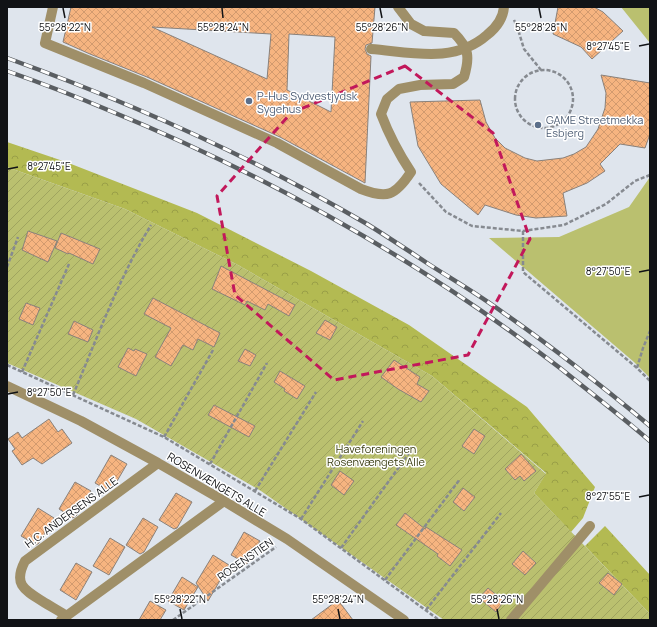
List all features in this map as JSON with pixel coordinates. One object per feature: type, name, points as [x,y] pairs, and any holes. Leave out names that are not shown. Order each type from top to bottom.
[{"type":"street","points":[[53,7],[45,43],[144,83],[277,143],[361,189],[375,194],[389,194],[400,188],[411,172],[399,154],[381,114],[387,99],[399,89],[420,85],[453,84],[464,77],[469,62],[466,49],[461,40],[454,33],[424,31],[411,24],[398,7]]},
{"type":"street","points":[[371,49],[439,55],[466,49],[483,39],[495,28],[507,10]]},
{"type":"street","name":"ROSENVÆNGETS ALLE","points":[[7,386],[81,421],[224,501],[287,539],[399,619]]},
{"type":"street","name":"H.C. ANDERSENS ALLE","points":[[158,463],[25,561],[20,570],[20,580],[24,590],[64,618],[224,501]]},
{"type":"street","points":[[511,620],[590,526]]},
{"type":"path","points":[[507,10],[517,26],[524,48],[541,70]]},
{"type":"path","points":[[541,70],[556,72],[568,82],[573,97],[573,105],[566,119],[558,125],[549,128],[530,126],[517,112],[514,103],[515,93],[519,84],[525,77],[541,70]]},
{"type":"path","points":[[411,172],[446,212],[472,226],[523,231],[564,225],[606,204],[635,181],[650,175]]},
{"type":"path","points":[[73,395],[121,284],[141,242],[151,225]]},
{"type":"path","points":[[523,231],[523,272],[637,368],[650,381]]},
{"type":"path","points":[[7,267],[18,237]]},
{"type":"path","points":[[22,372],[69,264]]},
{"type":"path","points":[[637,368],[650,331]]},
{"type":"path","points":[[164,437],[213,350]]},
{"type":"path","points":[[210,464],[267,364]]},
{"type":"path","points":[[7,365],[164,437],[210,464],[301,519],[439,620]]},
{"type":"path","points":[[255,492],[316,392]]},
{"type":"path","points":[[301,519],[363,421]]},
{"type":"path","points":[[341,548],[409,452]]},
{"type":"path","points":[[385,580],[460,479]]},
{"type":"path","points":[[426,610],[501,513]]},
{"type":"path","name":"ROSENSTIEN","points":[[173,620],[287,539]]},
{"type":"highlighted area","points":[[405,66],[493,133],[530,239],[468,355],[334,380],[235,295],[217,196],[291,113]]},
{"type":"green space","points":[[621,7],[650,7],[650,43]]},
{"type":"green space","points":[[7,142],[66,162],[197,213],[311,271],[409,325],[527,407],[595,487],[583,518],[571,532],[534,493],[546,473],[432,376],[238,265],[125,209],[7,167]]},
{"type":"green space","name":"Haveforeningen Rosenvængets Alle","points":[[7,167],[125,209],[238,265],[432,376],[546,474],[534,493],[650,614],[650,620],[444,620],[261,491],[136,419],[7,363]]},
{"type":"green space","points":[[650,177],[650,378],[634,362],[489,238],[559,237],[629,207]]},
{"type":"green space","points":[[605,526],[650,575],[650,614],[585,546]]},
{"type":"building","name":"P-Hus Sydvestjydsk Sygehus","points":[[71,7],[375,7],[372,43],[366,45],[365,49],[367,54],[371,56],[365,183],[280,137],[147,77],[63,42]],"holes":[[[152,27],[271,34],[267,79]],[[289,34],[335,37],[331,112],[287,90]]]},
{"type":"building","points":[[558,7],[594,7],[603,12],[623,31],[592,59],[581,47],[553,34]]},
{"type":"building","points":[[601,75],[650,83],[650,134],[645,148],[620,144],[600,164],[605,171],[587,183],[563,193],[567,216],[536,218],[516,215],[485,205],[478,215],[441,184],[418,146],[410,102],[480,100],[486,122],[495,138],[505,148],[525,158],[537,161],[563,158],[574,154],[586,147],[598,129],[605,108],[606,93]]},
{"type":"building","points":[[28,231],[57,241],[48,262],[22,250]]},
{"type":"building","points":[[61,233],[100,249],[93,264],[55,248]]},
{"type":"building","points":[[221,266],[295,305],[289,316],[268,304],[265,310],[247,301],[245,305],[212,289]]},
{"type":"building","points":[[153,298],[220,333],[214,347],[198,339],[193,350],[183,345],[171,366],[155,357],[171,328],[144,314]]},
{"type":"building","points":[[26,303],[40,308],[33,325],[19,319]]},
{"type":"building","points":[[325,320],[337,327],[330,340],[316,333]]},
{"type":"building","points":[[74,321],[93,330],[88,342],[68,334]]},
{"type":"building","points":[[128,348],[147,354],[136,376],[118,367]]},
{"type":"building","points":[[245,349],[256,355],[250,366],[238,361]]},
{"type":"building","points":[[394,360],[420,377],[417,384],[429,391],[421,402],[381,377]]},
{"type":"building","points":[[280,371],[305,386],[297,399],[284,391],[285,389],[274,382]]},
{"type":"building","points":[[214,405],[255,426],[249,437],[208,415]]},
{"type":"building","points":[[49,419],[58,432],[62,429],[72,443],[42,464],[33,458],[22,465],[12,451],[15,449],[8,439],[18,432],[22,438]]},
{"type":"building","points":[[474,429],[485,436],[474,454],[462,446]]},
{"type":"building","points":[[521,454],[536,471],[524,481],[520,476],[515,480],[505,469]]},
{"type":"building","points":[[111,455],[127,464],[113,488],[109,491],[95,483]]},
{"type":"building","points":[[340,471],[354,481],[344,495],[331,485]]},
{"type":"building","points":[[75,482],[91,491],[77,515],[73,518],[59,509]]},
{"type":"building","points":[[463,488],[475,497],[464,511],[453,502]]},
{"type":"building","points":[[176,493],[192,502],[177,528],[174,529],[159,520]]},
{"type":"building","points":[[38,508],[54,518],[39,543],[36,545],[21,536]]},
{"type":"building","points":[[405,513],[425,529],[426,527],[462,550],[450,566],[437,556],[438,554],[396,525]]},
{"type":"building","points":[[143,518],[158,527],[144,552],[140,554],[126,545]]},
{"type":"building","points":[[244,532],[260,541],[247,564],[231,555]]},
{"type":"building","points":[[110,538],[125,547],[109,575],[93,566]]},
{"type":"building","points":[[523,551],[536,563],[525,575],[512,564]]},
{"type":"building","points":[[213,555],[229,565],[208,601],[196,583]]},
{"type":"building","points":[[76,563],[92,572],[76,600],[60,590]]},
{"type":"building","points":[[608,573],[622,584],[614,595],[599,583]]},
{"type":"building","points":[[182,577],[198,587],[184,610],[168,601]]},
{"type":"building","points":[[488,588],[504,601],[496,612],[479,598]]},
{"type":"building","points":[[338,600],[353,620],[311,620]]},
{"type":"building","points":[[150,601],[166,610],[160,620],[139,620]]},
{"type":"railway","points":[[7,58],[54,75],[191,133],[324,199],[391,239],[496,307],[579,368],[650,426]]},
{"type":"railway","points":[[7,71],[83,100],[168,136],[227,163],[343,224],[399,257],[508,329],[560,368],[650,441]]},
{"type":"place","name":"P-Hus Sydvestjydsk Sygehus","points":[[249,101]]},
{"type":"place","name":"GAME Streetmekka Esbjerg","points":[[538,125]]}]
